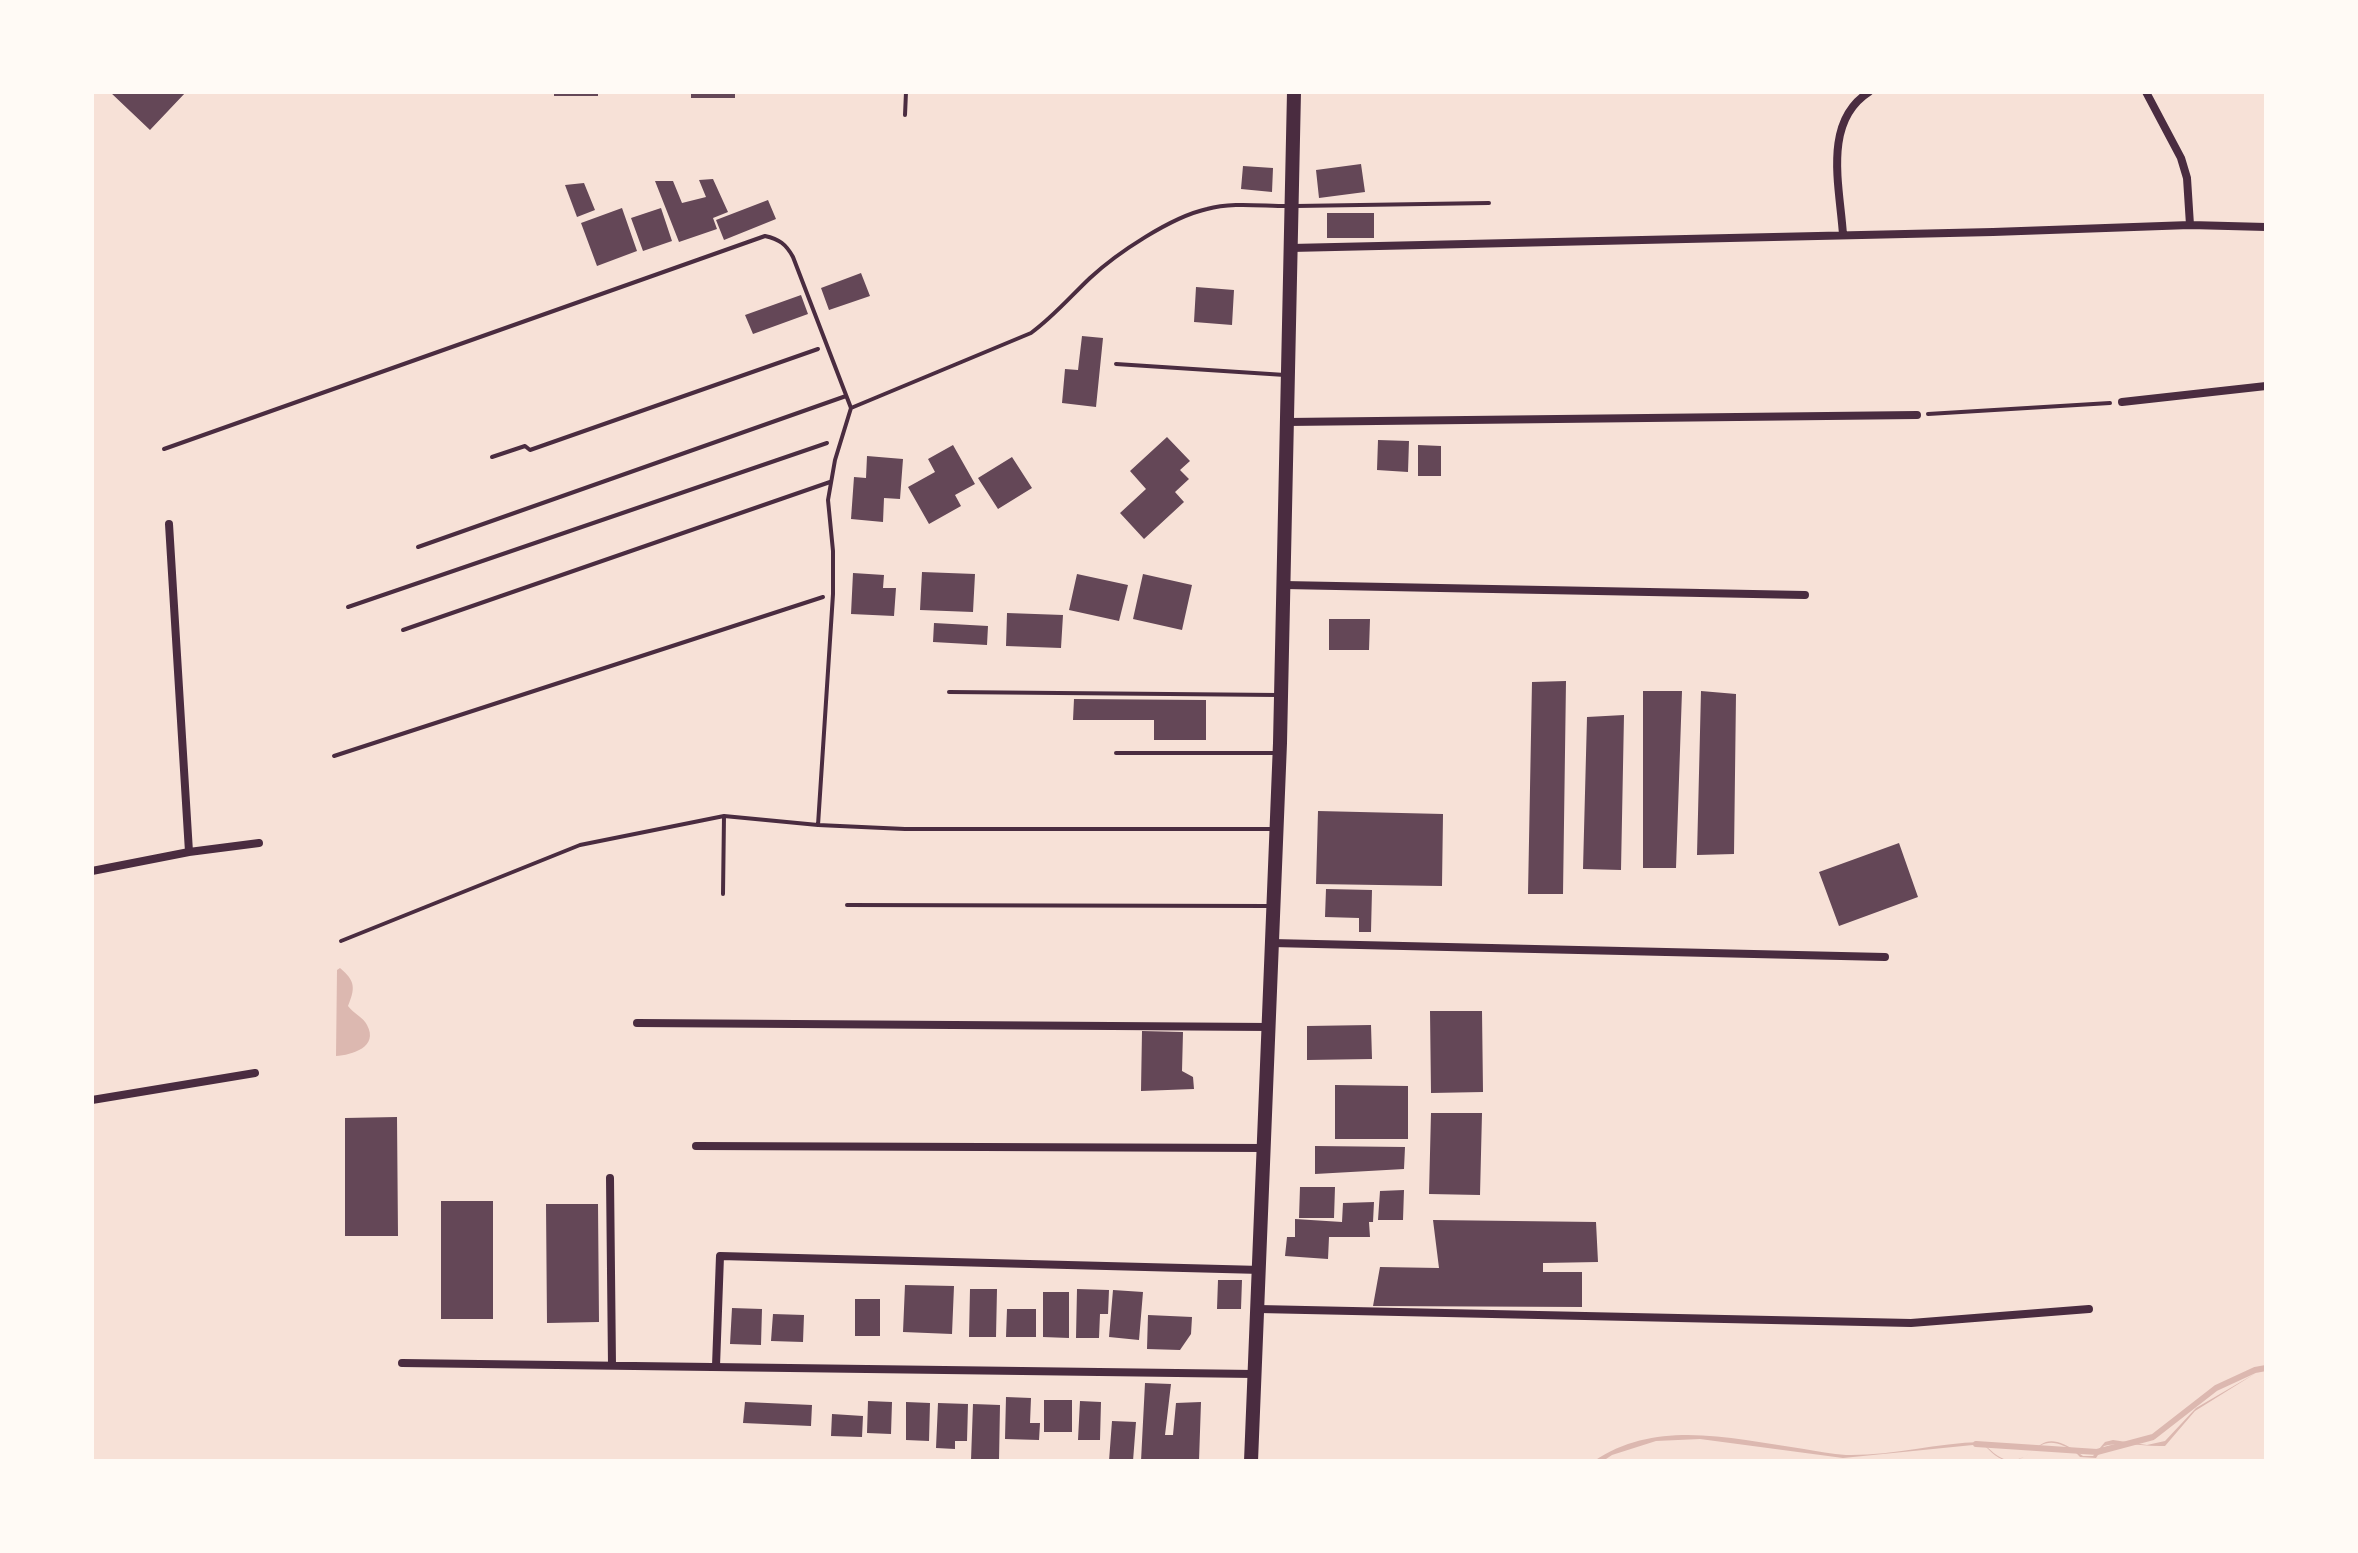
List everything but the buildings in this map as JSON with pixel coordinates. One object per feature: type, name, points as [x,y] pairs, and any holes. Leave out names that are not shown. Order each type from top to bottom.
[{"type":"main road","points":[[1251,1461],[1282,695],[1294,92]]},
{"type":"street","points":[[1843,235],[1837,145],[1840,127],[1848,111],[1869,92]]},
{"type":"street","points":[[2146,92],[2181,158],[2187,178],[2190,225]]},
{"type":"street","points":[[1291,248],[2190,225],[2266,227]]},
{"type":"street","points":[[2122,402],[2266,386]]},
{"type":"street","points":[[1287,422],[1917,415]]},
{"type":"street","points":[[169,524],[189,852]]},
{"type":"street","points":[[1284,585],[1805,595]]},
{"type":"street","points":[[92,871],[189,852],[259,843]]},
{"type":"street","points":[[1272,943],[1885,957]]},
{"type":"street","points":[[637,1023],[1270,1027]]},
{"type":"street","points":[[92,1100],[255,1073]]},
{"type":"street","points":[[696,1146],[1266,1148]]},
{"type":"street","points":[[610,1178],[612,1365]]},
{"type":"street","points":[[716,1366],[720,1256],[1261,1270]]},
{"type":"street","points":[[1259,1309],[1911,1323],[2089,1309]]},
{"type":"street","points":[[402,1363],[1254,1374]]},
{"type":"lane","points":[[851,408],[1031,333],[1109,263],[1159,231],[1207,208],[1489,203]]},
{"type":"lane","points":[[164,449],[765,236],[777,238],[793,257],[851,408],[841,438],[828,500],[833,594],[818,825]]},
{"type":"lane","points":[[1116,364],[1288,375]]},
{"type":"lane","points":[[418,547],[846,396]]},
{"type":"lane","points":[[403,630],[830,482]]},
{"type":"lane","points":[[949,692],[1282,695]]},
{"type":"lane","points":[[1116,753],[1280,753]]},
{"type":"lane","points":[[723,894],[724,816]]},
{"type":"lane","points":[[341,941],[580,845],[724,816],[905,829],[1276,829]]},
{"type":"lane","points":[[847,905],[1273,906]]},
{"type":"path","points":[[905,115],[906,92]]},
{"type":"path","points":[[492,457],[525,446],[530,450],[827,346]]},
{"type":"path","points":[[1917,415],[2122,402]]},
{"type":"path","points":[[348,607],[841,438]]},
{"type":"path","points":[[334,756],[833,594]]},
{"type":"shaded area","points":[[340,968],[353,986],[348,1006],[366,1022],[370,1033],[367,1044],[362,1048],[336,1056],[337,970]]},
{"type":"shaded area","points":[[2256,1373],[2195,1411],[2165,1446],[2104,1446],[2096,1458],[2080,1457],[2064,1446],[2048,1443],[2030,1453],[2047,1442],[2067,1446],[2083,1456],[2093,1456],[2105,1442],[2113,1440],[2147,1445],[2165,1441],[2196,1408]]},
{"type":"shaded area","points":[[1696,1435],[1846,1455],[1981,1442],[2004,1459],[2026,1456],[2006,1461],[1983,1444],[1843,1458],[1700,1439],[1656,1441],[1612,1455],[1603,1461],[1594,1461],[1618,1448],[1644,1440]]},
{"type":"waterway","points":[[1976,1444],[2097,1452],[2153,1437],[2216,1388],[2266,1368]]}]
